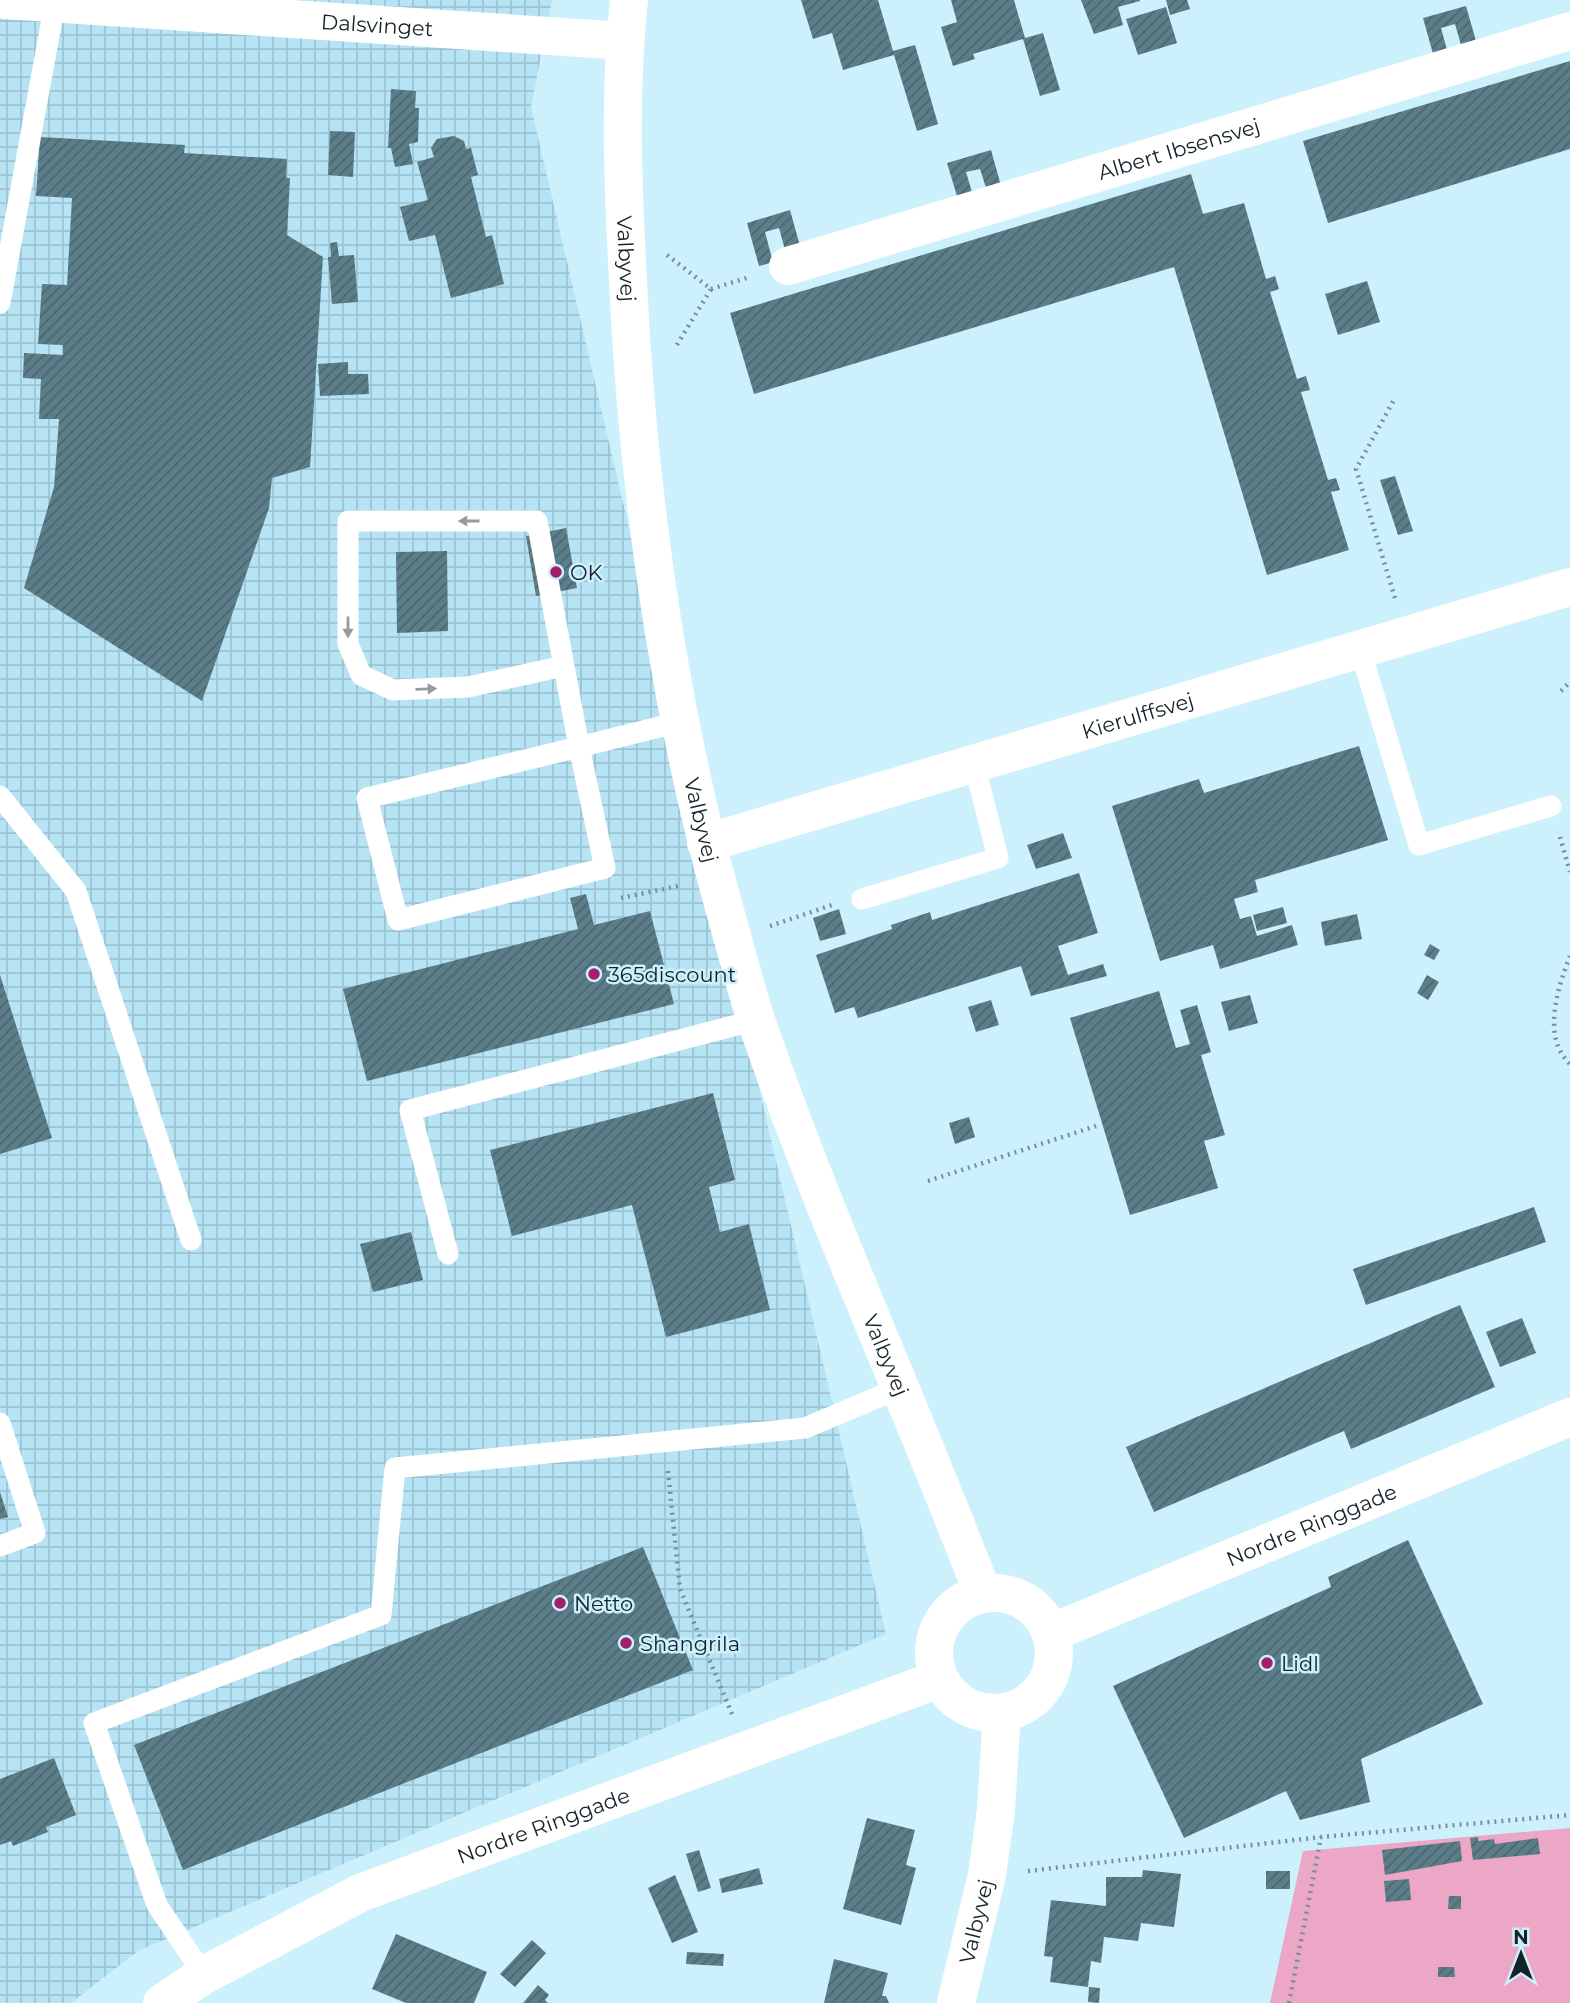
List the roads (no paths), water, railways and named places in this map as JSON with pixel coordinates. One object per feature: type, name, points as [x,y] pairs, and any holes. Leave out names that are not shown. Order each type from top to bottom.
[{"type":"street","name":"Dalsvinget","points":[[5,0],[252,8],[625,41]]},
{"type":"street","name":"Valbyvej","points":[[629,0],[625,41],[625,222],[633,380],[649,525],[679,722],[711,860],[756,1020],[815,1180],[902,1387],[983,1594]]},
{"type":"street","name":"Albert Ibsensvej","points":[[788,266],[1570,31]]},
{"type":"street","name":"Kierulffsvej","points":[[711,860],[974,763],[1570,587]]},
{"type":"street","name":"Nordre Ringgade","points":[[1051,1633],[1570,1417]]},
{"type":"street","points":[[983,1594],[1019,1598],[1039,1612],[1051,1633],[1055,1660],[1046,1685],[1027,1704],[1002,1713],[983,1713],[965,1706],[950,1695],[939,1679],[934,1643],[940,1626],[958,1606],[983,1594]]},
{"type":"street","name":"Nordre Ringgade","points":[[162,2003],[204,1975],[360,1893],[939,1679]]},
{"type":"street","name":"Valbyvej","points":[[956,2003],[986,1875],[996,1810],[1002,1713]]},
{"type":"lane","points":[[0,303],[55,3]]},
{"type":"lane","points":[[564,666],[468,687],[393,690],[361,675],[348,644],[348,521],[537,521],[564,666],[579,747],[606,868],[398,920],[367,798],[579,747],[679,722]]},
{"type":"lane","points":[[1360,649],[1419,845],[1552,806]]},
{"type":"lane","points":[[862,899],[998,858],[974,763]]},
{"type":"lane","points":[[0,796],[76,891],[191,1240]]},
{"type":"lane","points":[[448,1254],[410,1110],[756,1020]]},
{"type":"lane","points":[[204,1975],[157,1905],[94,1723],[381,1615],[395,1468],[805,1429],[902,1387]]},
{"type":"lane","points":[[0,1423],[35,1533],[0,1546]]},
{"type":"place","name":"OK","points":[[556,572]]},
{"type":"place","name":"365discount","points":[[594,974]]},
{"type":"place","name":"Netto","points":[[560,1603]]},
{"type":"place","name":"Shangrila","points":[[626,1643]]},
{"type":"place","name":"Lidl","points":[[1267,1663]]}]
